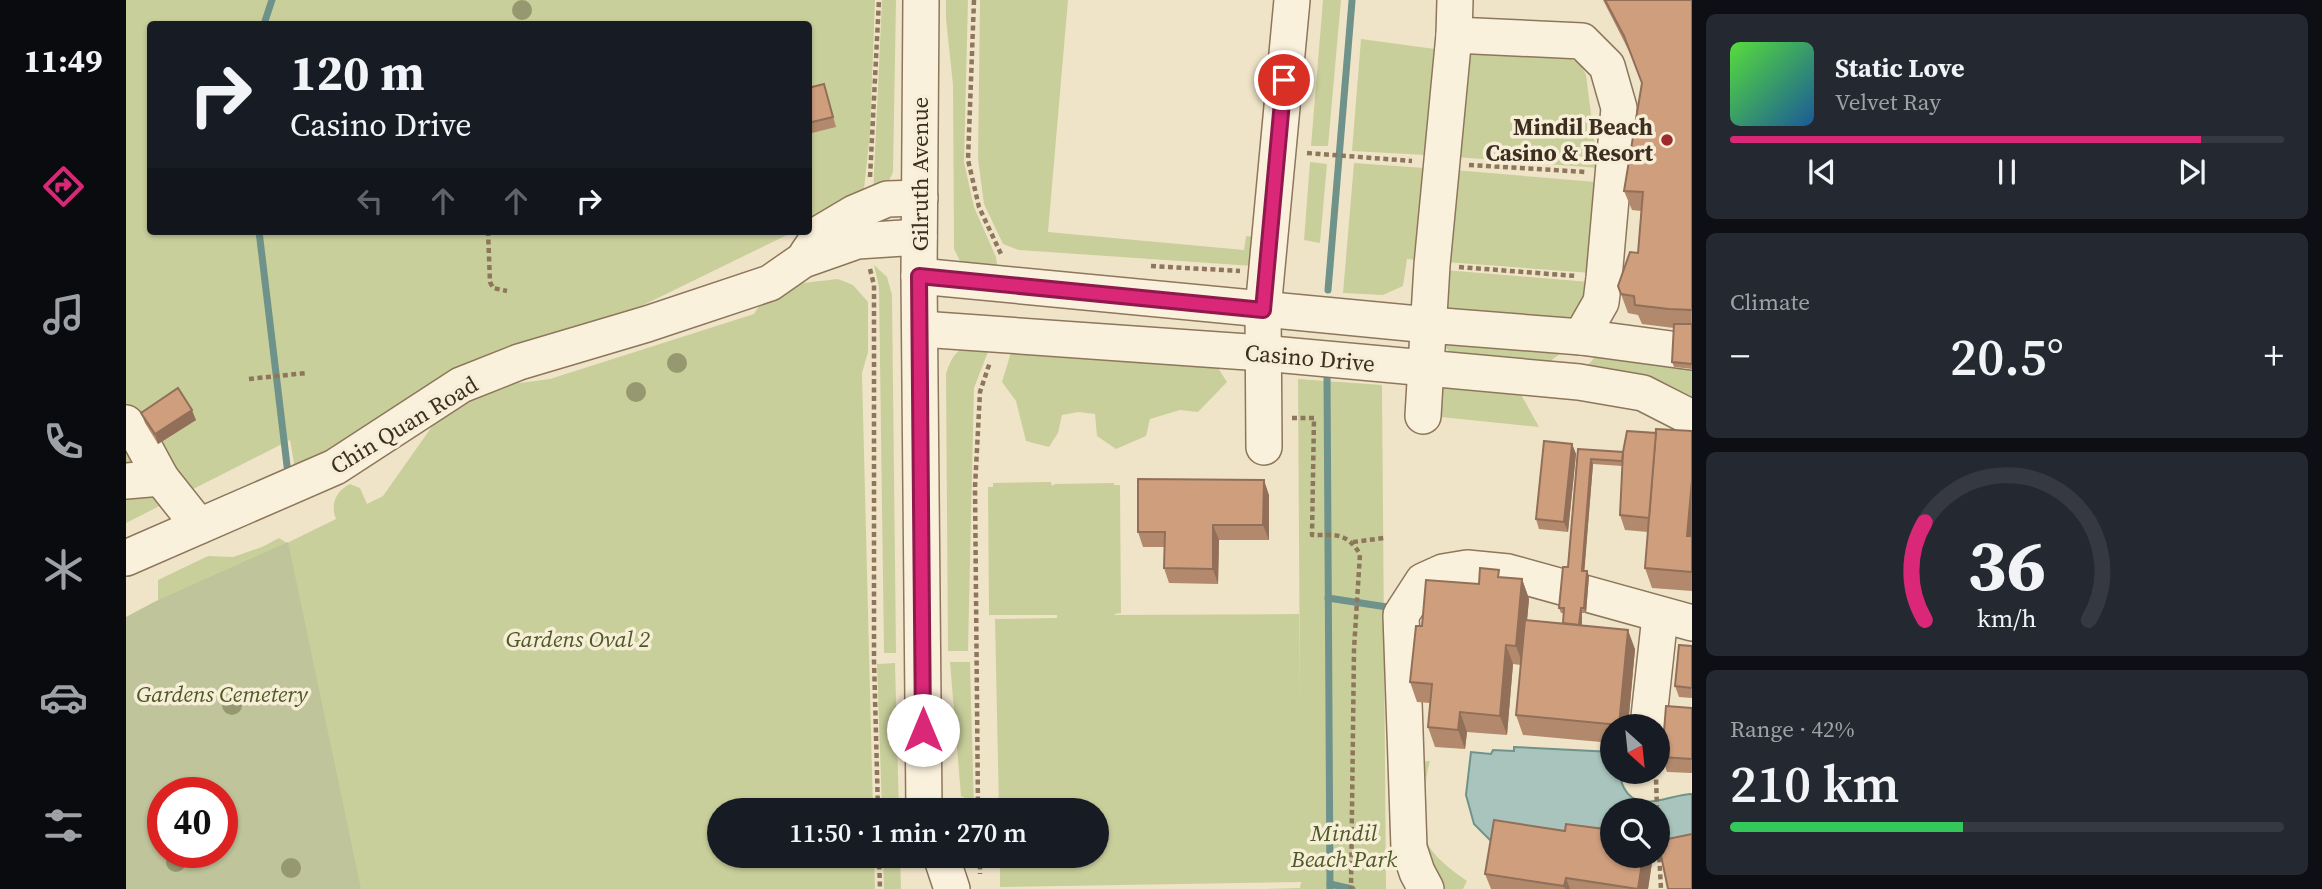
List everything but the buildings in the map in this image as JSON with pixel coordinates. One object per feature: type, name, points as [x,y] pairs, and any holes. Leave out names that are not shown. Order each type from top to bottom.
[{"type":"street","name":"Gilruth Avenue","points":[[920,0],[919,276],[925,798]]},
{"type":"street","points":[[1264,432],[1263,310],[1292,0]]},
{"type":"street","points":[[1423,416],[1432,265],[1454,36],[1455,0]]},
{"type":"street","points":[[1454,36],[1582,41],[1607,66],[1619,108],[1604,278],[1601,302],[1581,337]]},
{"type":"street","name":"Chin Quan Road","points":[[869,223],[887,199],[920,198]]},
{"type":"street","name":"Chin Quan Road","points":[[126,558],[335,467],[461,386],[519,362],[647,324],[770,283],[803,260],[822,232],[854,213],[869,223],[919,237]]},
{"type":"street","name":"Casino Drive","points":[[919,276],[1263,310],[1581,337],[1692,352]]},
{"type":"street","name":"Casino Drive","points":[[921,329],[1262,353],[1579,382],[1643,393],[1692,418]]},
{"type":"street","points":[[126,423],[141,442],[161,478],[199,526]]},
{"type":"street","points":[[126,481],[161,478]]},
{"type":"street","points":[[1426,889],[1416,872],[1409,848],[1401,615],[1423,581],[1443,572],[1467,568],[1508,572],[1676,619],[1651,714]]},
{"type":"street","points":[[925,868],[926,889]]},
{"type":"street","points":[[951,868],[966,885]]},
{"type":"path","points":[[878,798],[874,660],[873,285],[869,264],[869,223],[879,0]]},
{"type":"path","points":[[974,0],[968,160],[979,207],[1003,258],[1005,285]]},
{"type":"path","points":[[1307,153],[1424,162]]},
{"type":"path","points":[[1468,165],[1597,173]]},
{"type":"path","points":[[488,235],[490,282],[493,288],[507,291]]},
{"type":"path","points":[[1432,265],[1604,278]]},
{"type":"path","points":[[978,798],[975,487],[980,391],[1001,333]]},
{"type":"path","points":[[249,379],[306,373]]},
{"type":"path","points":[[1264,432],[1314,418],[1312,535],[1341,535],[1353,542],[1360,554],[1354,649],[1352,887]]},
{"type":"path","points":[[1353,542],[1384,537]]},
{"type":"path","points":[[879,868],[880,889]]},
{"type":"path","points":[[966,885],[974,868]]},
{"type":"path","points":[[1660,868],[1661,889]]},
{"type":"green space","points":[[126,0],[875,0],[870,134],[863,198],[812,223],[812,21],[147,21],[147,235],[787,235],[296,475],[290,440],[126,523]]},
{"type":"green space","points":[[882,0],[896,0],[893,172],[886,187],[873,194]]},
{"type":"green space","points":[[946,0],[968,0],[964,162],[974,207],[996,257],[999,277],[963,267],[954,249],[953,85]]},
{"type":"green space","points":[[980,0],[1068,0],[1048,232],[1244,250],[1246,236],[1256,237],[1253,266],[1019,250],[1003,244],[984,204],[978,159]]},
{"type":"green space","points":[[1323,0],[1341,0],[1328,146],[1311,146]]},
{"type":"green space","points":[[1361,39],[1435,49],[1425,155],[1352,151]]},
{"type":"green space","points":[[1480,50],[1568,58],[1580,63],[1586,75],[1598,168],[1456,157],[1462,65]]},
{"type":"green space","points":[[1310,162],[1327,164],[1320,243],[1304,240]]},
{"type":"green space","points":[[1354,163],[1424,168],[1416,260],[1407,259],[1403,286],[1383,295],[1343,293]]},
{"type":"green space","points":[[1454,170],[1596,182],[1591,273],[1445,262]]},
{"type":"green space","points":[[874,265],[887,277],[892,295],[896,653],[884,653],[879,287]]},
{"type":"green space","points":[[1444,270],[1590,282],[1582,321],[1447,313],[1442,302]]},
{"type":"green space","name":"Gardens Oval 2","points":[[838,279],[853,285],[868,302],[868,352],[862,373],[873,798],[707,798],[707,868],[874,868],[875,889],[340,889],[158,609],[158,580],[208,556],[233,557],[279,538],[287,543],[336,519],[336,498],[341,490],[350,484],[360,488],[367,504],[383,496],[433,425],[465,399],[505,385],[550,379],[754,314],[770,296],[802,283]]},
{"type":"green space","points":[[991,344],[974,388],[968,651],[948,651],[946,374],[953,358],[962,349]]},
{"type":"green space","points":[[1442,344],[1561,353],[1549,362],[1463,361]]},
{"type":"green space","points":[[1012,349],[1201,363],[1218,368],[1227,382],[1198,412],[1180,410],[1150,419],[1146,436],[1116,449],[1097,436],[1095,414],[1078,412],[1062,415],[1058,433],[1049,447],[1026,441],[1016,401],[1002,382]]},
{"type":"green space","points":[[1599,352],[1692,368],[1692,401],[1585,369]]},
{"type":"green space","name":"Mindil Beach Park","points":[[1298,379],[1382,385],[1386,889],[1264,889],[1300,888],[1301,882],[1000,887],[1000,868],[1109,868],[1109,798],[999,798],[995,619],[1057,618],[1057,615],[989,615],[988,487],[993,487],[993,483],[1051,482],[1052,486],[1120,485],[1121,613],[1115,615],[1299,614],[1300,702]]},
{"type":"green space","points":[[1452,384],[1518,389],[1539,427],[1431,416],[1437,392]]},
{"type":"green space","name":"Gardens Cemetery","points":[[288,542],[361,889],[126,889],[126,617]]},
{"type":"green space","points":[[950,662],[970,662],[974,798],[961,796]]},
{"type":"green space","points":[[895,663],[899,798],[882,798],[877,664]]},
{"type":"green space","points":[[1430,761],[1423,806],[1426,840],[1438,857],[1467,881],[1463,889],[1433,889],[1413,762]]},
{"type":"green space","points":[[883,868],[900,868],[901,889],[884,889]]},
{"type":"water","points":[[1514,747],[1600,751],[1600,784],[1622,784],[1634,798],[1600,798],[1600,849],[1495,845],[1474,824],[1466,795],[1471,752],[1491,754],[1493,750],[1514,751]]},
{"type":"water","points":[[1692,794],[1692,855],[1670,854],[1669,798]]},
{"type":"waterway","points":[[265,21],[272,0]]},
{"type":"waterway","points":[[1328,290],[1352,1]]},
{"type":"waterway","points":[[259,235],[288,474]]},
{"type":"waterway","points":[[1327,372],[1330,889]]},
{"type":"waterway","points":[[1328,598],[1387,607]]},
{"type":"waterway","points":[[1330,884],[1352,889]]},
{"type":"place","name":"Mindil Beach Casino & Resort","points":[[1667,140]]},
{"type":"route","points":[[923,730],[919,276],[1263,310],[1284,80]]}]
